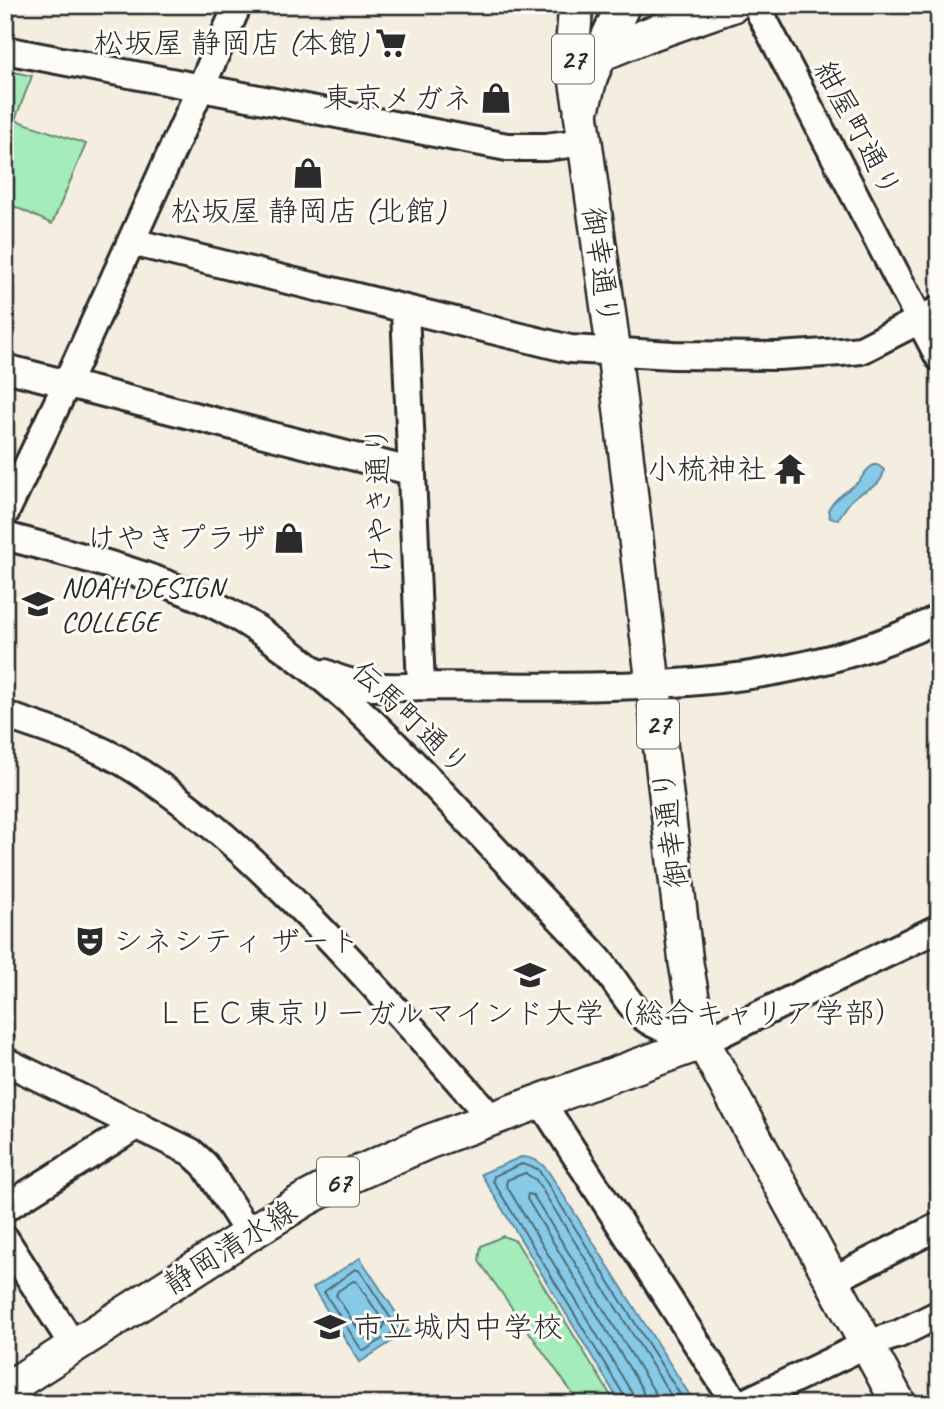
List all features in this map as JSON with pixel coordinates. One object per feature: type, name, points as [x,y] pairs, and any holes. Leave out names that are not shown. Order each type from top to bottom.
[{"type":"main road","name":"27","points":[[576,5],[572,53],[583,127]]},
{"type":"main road","name":"御幸通り","points":[[623,5],[591,75],[583,127],[614,353],[686,963],[694,1009],[704,1042],[899,1404]]},
{"type":"main road","name":"27","points":[[601,54],[733,5]]},
{"type":"main road","name":"静岡清水線","points":[[5,1390],[304,1200],[372,1166],[491,1118],[704,1042]]},
{"type":"street","points":[[5,513],[132,242],[238,5]]},
{"type":"street","name":"紺屋町通り","points":[[756,5],[929,315],[939,357]]},
{"type":"street","points":[[5,50],[507,147],[546,147],[583,127]]},
{"type":"street","points":[[132,242],[570,349],[614,353],[778,356],[841,352],[861,350],[929,315]]},
{"type":"street","name":"けやき通り","points":[[405,310],[421,686]]},
{"type":"street","points":[[5,368],[410,471]]},
{"type":"street","name":"伝馬町通り","points":[[5,536],[167,584],[242,620],[299,660],[373,722],[418,768],[600,961],[649,1021],[704,1042]]},
{"type":"street","points":[[299,660],[332,677],[390,689],[421,686],[653,685],[776,672],[820,664],[939,618]]},
{"type":"street","points":[[5,715],[73,739],[121,761],[209,823],[243,851],[380,990],[491,1118]]},
{"type":"street","points":[[704,1042],[939,928]]},
{"type":"street","points":[[6,1062],[191,1152],[205,1165],[249,1234]]},
{"type":"street","points":[[540,1100],[736,1404]]},
{"type":"street","points":[[5,1208],[138,1125]]},
{"type":"street","points":[[831,1281],[939,1226]]},
{"type":"street","points":[[5,1239],[73,1345]]},
{"type":"street","points":[[742,1404],[867,1343],[899,1334],[939,1314]]},
{"type":"green space","points":[[5,70],[32,76],[15,120],[86,144],[52,224],[5,202]]},
{"type":"green space","points":[[503,1236],[516,1241],[616,1404],[580,1404],[479,1261],[481,1246]]},
{"type":"water","points":[[874,465],[884,470],[880,480],[853,498],[838,519],[830,518],[828,510],[831,505]]},
{"type":"water","points":[[521,1157],[536,1161],[548,1171],[691,1397],[688,1404],[621,1404],[481,1174]]},
{"type":"water","points":[[360,1258],[408,1331],[360,1362],[313,1288]]},
{"type":"railway","points":[[5,1032],[13,1036]]},
{"type":"place","name":"松坂屋 静岡店 (本館)","points":[[391,43]]},
{"type":"place","name":"東京メガネ","points":[[496,98]]},
{"type":"place","name":"松坂屋 静岡店 (北館)","points":[[308,173]]},
{"type":"place","name":"小梳神社","points":[[790,469]]},
{"type":"place","name":"けやきプラザ","points":[[289,538]]},
{"type":"place","name":"NOAH DESIGN COLLEGE","points":[[38,604]]},
{"type":"place","name":"シネシティ ザート","points":[[90,941]]},
{"type":"place","name":"ＬＥＣ東京リーガルマインド大学（総合キャリア学部）","points":[[530,975]]},
{"type":"place","name":"市立城内中学校","points":[[330,1327]]}]
